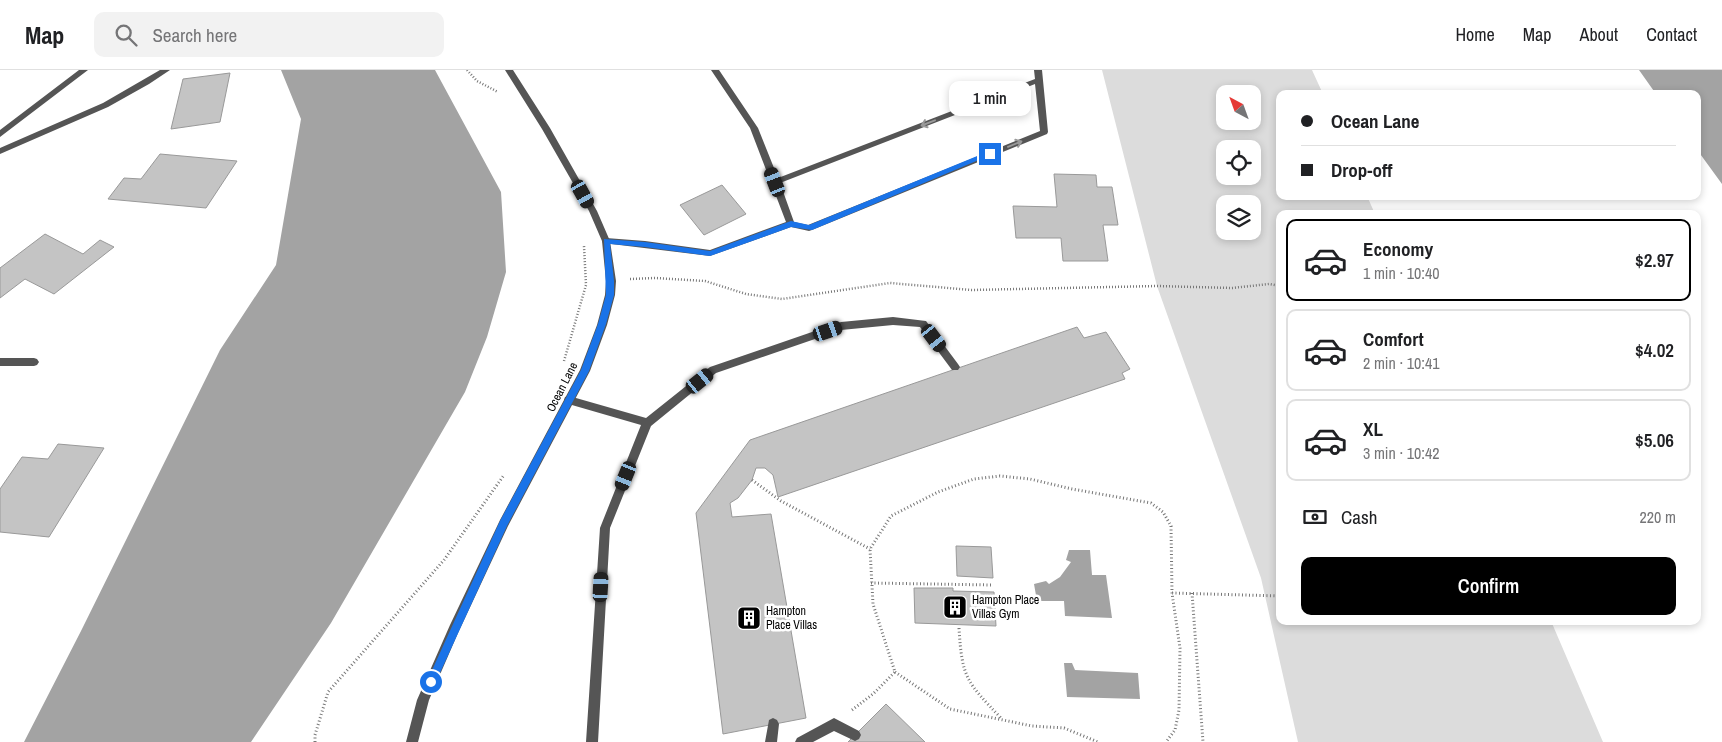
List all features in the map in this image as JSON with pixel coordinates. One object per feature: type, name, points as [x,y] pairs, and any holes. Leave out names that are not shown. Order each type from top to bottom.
[{"type":"street","points":[[0,134],[84,70]]},
{"type":"street","points":[[0,151],[96,111],[140,87],[166,70]]},
{"type":"street","name":"Ocean Lane","points":[[412,742],[423,700],[454,628],[504,524],[585,371],[610,295],[611,281],[606,241],[593,211],[546,128],[509,70]]},
{"type":"street","points":[[714,70],[754,128],[791,224]]},
{"type":"street","points":[[606,241],[710,253],[791,224],[809,228],[1044,132],[1038,70]]},
{"type":"street","points":[[775,182],[1039,80]]},
{"type":"street","points":[[592,742],[605,528],[647,423],[713,370],[841,326],[892,321],[923,324],[955,367]]},
{"type":"street","points":[[0,362],[34,362]]},
{"type":"street","points":[[569,400],[647,423]]},
{"type":"street","points":[[771,742],[773,724]]},
{"type":"street","points":[[802,742],[834,724],[855,735]]},
{"type":"path","points":[[468,70],[477,81],[499,92],[503,99]]},
{"type":"path","points":[[562,369],[586,285],[584,245]]},
{"type":"path","points":[[585,278],[611,281],[656,278],[705,281],[746,294],[782,299],[890,284],[972,290],[1157,286],[1232,288],[1269,284],[1276,285]]},
{"type":"path","points":[[315,742],[315,736],[328,692],[444,560],[504,474]]},
{"type":"path","points":[[1098,742],[1064,728],[1032,726],[950,708],[895,672],[873,604],[870,549],[891,516],[938,492],[974,479],[1000,476],[1030,479],[1072,489],[1151,502],[1162,512],[1171,526],[1172,593],[1180,648],[1179,710],[1175,730],[1166,742]]},
{"type":"path","points":[[752,480],[789,505],[870,549]]},
{"type":"path","points":[[871,583],[992,585]]},
{"type":"path","points":[[1172,593],[1276,596]]},
{"type":"path","points":[[1192,594],[1203,742]]},
{"type":"path","points":[[959,628],[960,651],[964,673],[982,699],[1002,718]]},
{"type":"path","points":[[834,724],[873,694],[895,672]]},
{"type":"shaded area","points":[[281,70],[435,70],[501,192],[506,272],[487,337],[465,392],[331,623],[251,742],[24,742],[220,350],[276,265],[301,119]]},
{"type":"shaded area","points":[[1102,70],[1312,70],[1321,90],[1276,90],[1276,200],[1369,200],[1373,210],[1276,210],[1276,625],[1553,625],[1603,742],[1298,742],[1261,578],[1157,286]]},
{"type":"shaded area","points":[[1639,70],[1722,70],[1722,184],[1701,155],[1701,90],[1653,90]]},
{"type":"shaded area","points":[[1069,550],[1090,550],[1092,575],[1106,575],[1112,618],[1065,616],[1064,601],[1037,601],[1034,584],[1046,581],[1049,584],[1060,577],[1071,562],[1066,560]]},
{"type":"shaded area","points":[[1064,663],[1072,663],[1075,670],[1138,673],[1140,699],[1067,697]]},
{"type":"building","points":[[230,73],[220,122],[171,129],[183,79]]},
{"type":"building","points":[[160,154],[237,161],[206,208],[108,199],[124,178],[141,179]]},
{"type":"building","points":[[1054,174],[1096,175],[1097,187],[1112,187],[1118,225],[1103,225],[1108,261],[1063,261],[1061,238],[1016,238],[1013,206],[1057,207]]},
{"type":"building","points":[[722,185],[746,214],[704,235],[680,205]]},
{"type":"building","points":[[45,234],[83,254],[100,240],[114,247],[54,294],[25,279],[0,298],[0,268]]},
{"type":"building","name":"Hampton Place Villas","points":[[1077,327],[1084,338],[1106,332],[1130,369],[1122,373],[1125,379],[778,497],[773,475],[765,468],[756,468],[752,480],[738,498],[730,503],[732,517],[771,514],[806,718],[723,734],[696,513],[750,440]]},
{"type":"building","points":[[58,444],[104,448],[49,537],[0,532],[0,489],[22,457],[48,459]]},
{"type":"building","points":[[956,546],[991,547],[993,578],[957,576]]},
{"type":"building","name":"Hampton Place Villas Gym","points":[[914,588],[953,588],[953,591],[994,592],[996,626],[915,623]]},
{"type":"building","points":[[886,704],[925,742],[848,742]]},
{"type":"place","name":"Hampton Place Villas Gym","points":[[955,607]]},
{"type":"place","name":"Hampton Place Villas","points":[[749,618]]},
{"type":"route","points":[[431,682],[454,628],[504,524],[585,371],[610,295],[611,281],[606,241],[710,253],[791,224],[809,228],[990,154]]}]
